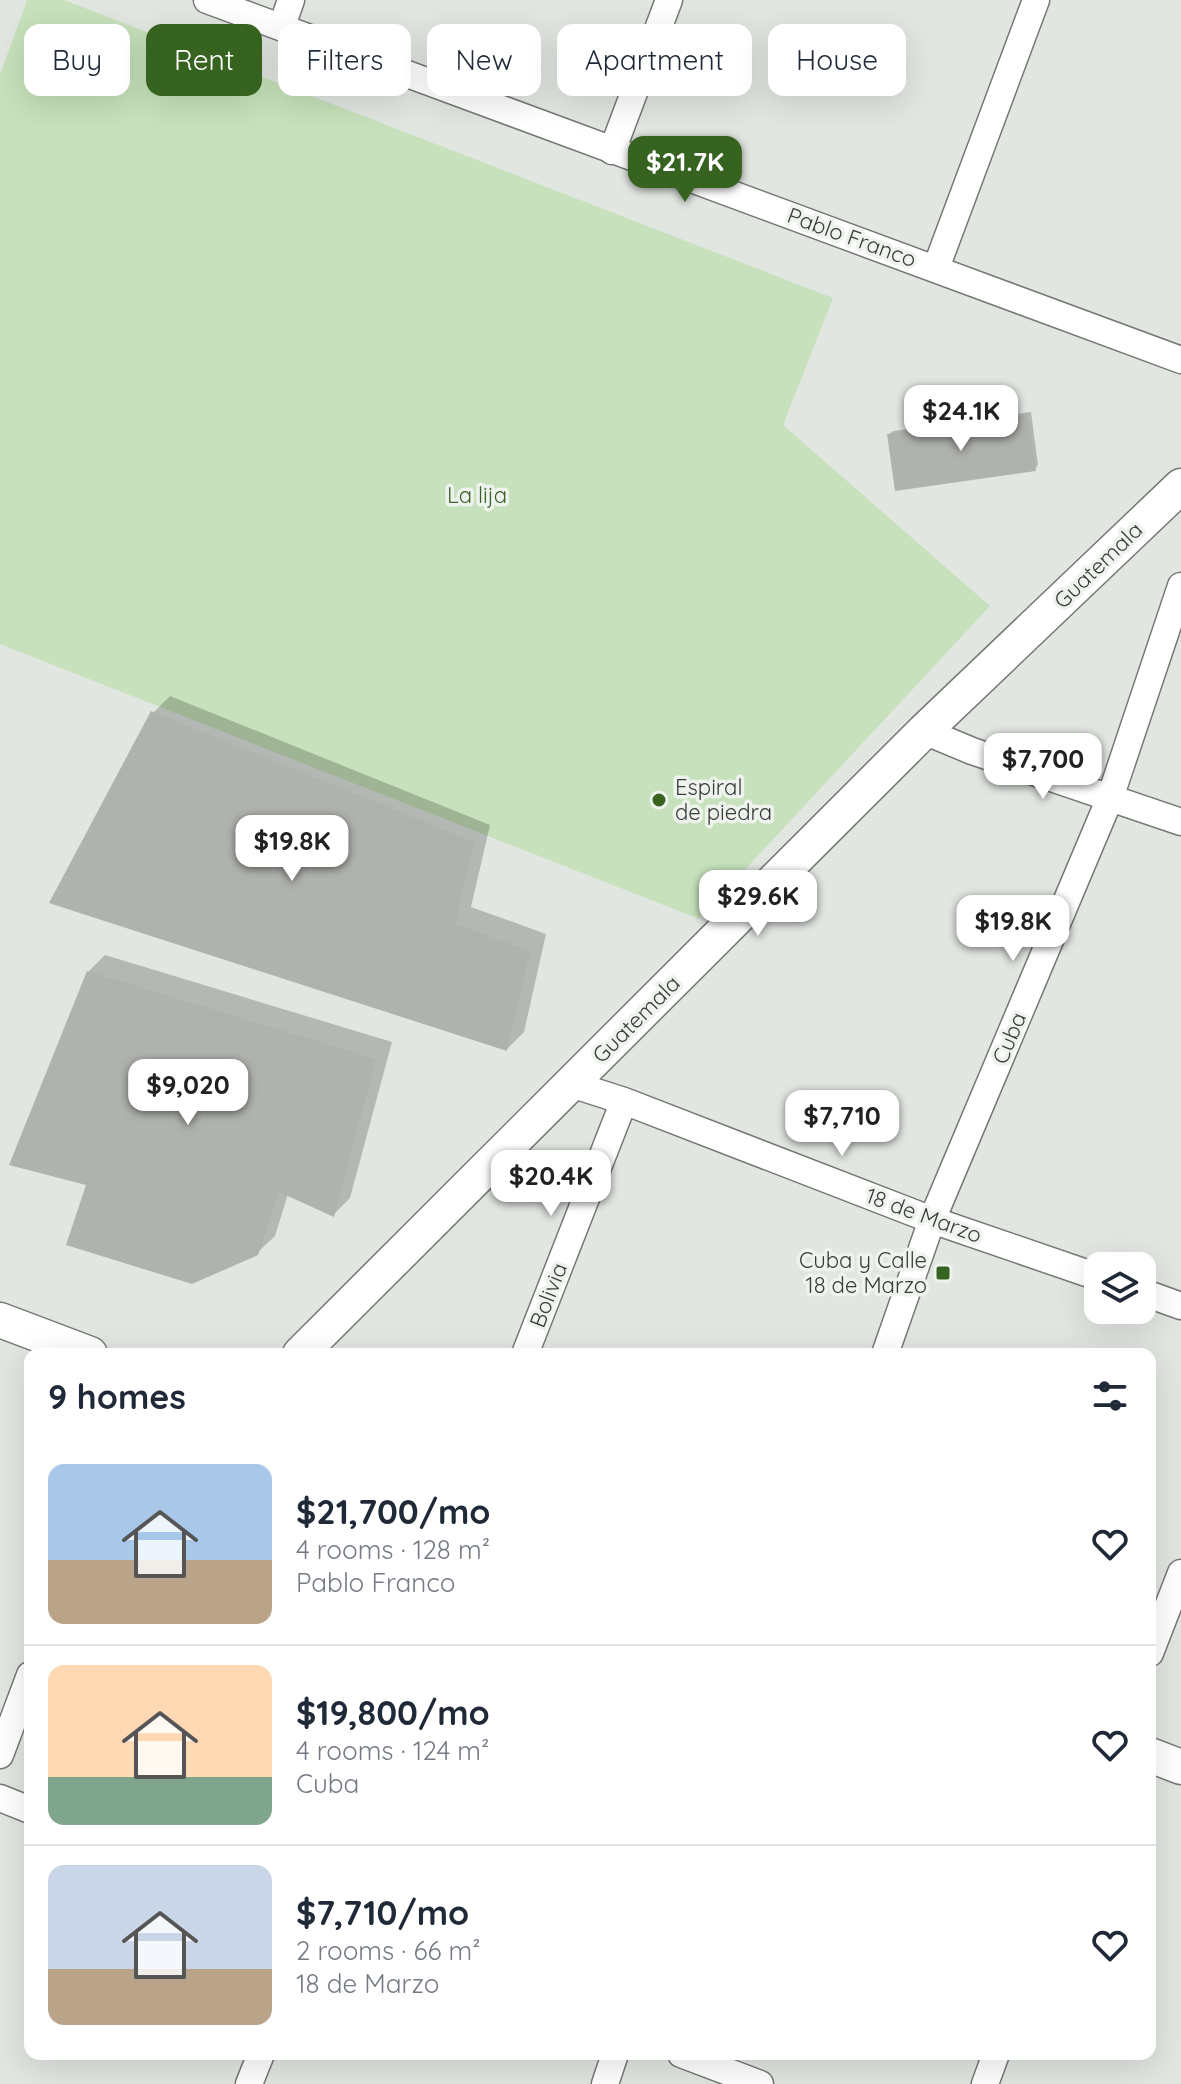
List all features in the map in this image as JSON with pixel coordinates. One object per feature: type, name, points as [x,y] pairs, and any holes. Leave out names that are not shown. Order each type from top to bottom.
[{"type":"street","name":"Pablo Franco","points":[[207,0],[278,25]]},
{"type":"street","points":[[283,24],[291,0]]},
{"type":"street","points":[[612,151],[669,0]]},
{"type":"street","points":[[936,268],[1036,0]]},
{"type":"street","name":"Pablo Franco","points":[[411,75],[1181,360]]},
{"type":"street","name":"Guatemala","points":[[306,1348],[924,731],[1181,486]]},
{"type":"street","name":"Cuba","points":[[887,1348],[932,1220],[1110,798],[1181,586]]},
{"type":"street","points":[[924,731],[972,751],[1181,822]]},
{"type":"street","name":"18 de Marzo","points":[[571,1084],[624,1101],[932,1220],[1084,1272]]},
{"type":"street","name":"Bolivia","points":[[527,1348],[624,1101]]},
{"type":"street","points":[[1156,1297],[1181,1306]]},
{"type":"street","points":[[0,1320],[74,1348]]},
{"type":"street","points":[[1156,1638],[1181,1573]]},
{"type":"street","points":[[0,1755],[24,1691]]},
{"type":"street","points":[[1156,1757],[1181,1767]]},
{"type":"street","points":[[0,1798],[24,1808]]},
{"type":"street","points":[[249,2084],[259,2060]]},
{"type":"street","points":[[605,2084],[613,2060]]},
{"type":"street","points":[[697,2060],[760,2084]]},
{"type":"street","points":[[985,2084],[994,2060]]},
{"type":"green space","name":"La lija","points":[[27,0],[64,0],[126,24],[24,24],[24,96],[130,96],[130,26],[146,32],[146,96],[262,96],[262,77],[278,83],[278,96],[312,96],[833,298],[783,425],[990,606],[699,919],[0,644],[0,75]]},
{"type":"building","points":[[1028,415],[1036,471],[895,491],[887,434]]},
{"type":"building","points":[[151,711],[474,842],[455,924],[530,951],[507,1051],[49,903]]},
{"type":"building","points":[[87,971],[376,1059],[334,1217],[279,1192],[258,1255],[192,1284],[66,1245],[86,1185],[9,1165]]},
{"type":"place","name":"Espiral de piedra","points":[[659,800]]},
{"type":"place","name":"Cuba y Calle 18 de Marzo","points":[[943,1273]]}]
